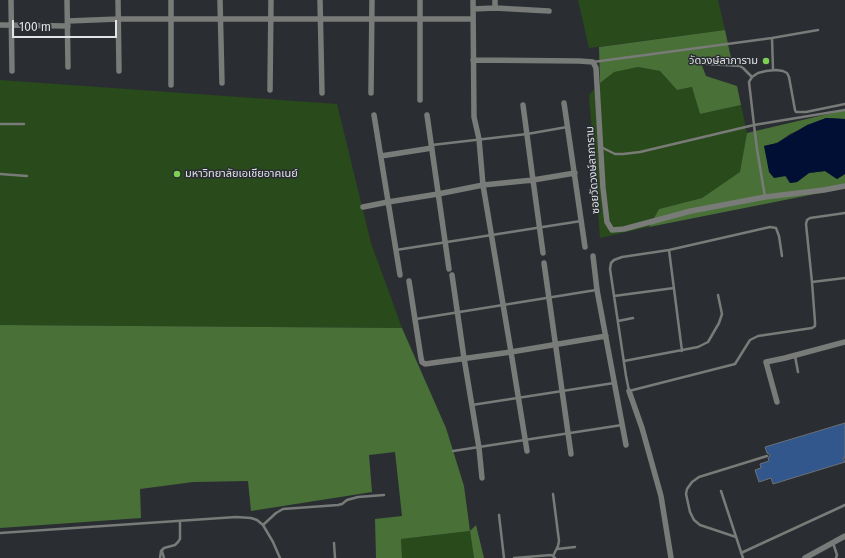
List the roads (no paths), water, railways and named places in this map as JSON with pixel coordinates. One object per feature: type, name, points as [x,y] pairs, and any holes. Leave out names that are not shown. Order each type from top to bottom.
[{"type":"street","points":[[11,0],[12,71]]},
{"type":"street","points":[[67,0],[68,67]]},
{"type":"street","points":[[118,0],[119,72]]},
{"type":"street","points":[[171,0],[171,85]]},
{"type":"street","points":[[220,0],[222,83]]},
{"type":"street","points":[[270,90],[271,0]]},
{"type":"street","points":[[320,0],[322,93]]},
{"type":"street","points":[[371,93],[372,0]]},
{"type":"street","points":[[420,0],[420,100]]},
{"type":"street","points":[[473,0],[474,117],[479,139],[483,185],[527,451]]},
{"type":"street","points":[[495,0],[495,8]]},
{"type":"street","points":[[473,9],[495,8],[549,11]]},
{"type":"street","points":[[0,25],[68,24],[118,19],[473,19]]},
{"type":"street","points":[[473,60],[593,62]]},
{"type":"street","name":"ซอยวัดวงษ์ลาภาราม","points":[[593,62],[596,68],[603,188],[607,222],[612,230],[624,229],[691,211],[765,197],[845,186]]},
{"type":"street","points":[[564,104],[585,246]]},
{"type":"street","points":[[524,105],[543,253]]},
{"type":"street","points":[[374,114],[400,275]]},
{"type":"street","points":[[427,115],[449,269]]},
{"type":"street","points":[[380,156],[431,147]]},
{"type":"street","points":[[363,207],[483,185],[533,180],[574,173]]},
{"type":"street","points":[[593,256],[597,290],[626,445]]},
{"type":"street","points":[[544,263],[571,454]]},
{"type":"street","points":[[452,275],[479,448],[482,478]]},
{"type":"street","points":[[410,282],[422,362],[425,364],[511,352],[606,336]]},
{"type":"street","points":[[777,402],[766,362],[795,356],[845,342]]},
{"type":"street","points":[[629,391],[642,428],[661,496],[671,558]]},
{"type":"street","points":[[806,558],[845,536]]},
{"type":"lane","points":[[593,62],[772,38],[818,30]]},
{"type":"lane","points":[[772,38],[773,70]]},
{"type":"lane","points":[[707,64],[740,66],[752,77]]},
{"type":"lane","points":[[765,197],[749,87],[749,82],[752,77],[773,70],[787,73],[790,77],[796,112],[806,112],[845,104]]},
{"type":"lane","points":[[601,147],[615,154],[640,152],[754,125],[845,110]]},
{"type":"lane","points":[[0,124],[24,124]]},
{"type":"lane","points":[[431,147],[568,127]]},
{"type":"lane","points":[[0,174],[27,176]]},
{"type":"lane","points":[[782,256],[779,236],[776,228],[770,227],[668,250],[622,257],[614,260],[611,263],[610,269],[629,391],[735,364],[750,340],[758,336],[812,328],[815,326],[806,224],[807,220],[810,218],[845,213]]},
{"type":"lane","points":[[396,250],[581,220]]},
{"type":"lane","points":[[668,250],[682,351]]},
{"type":"lane","points":[[812,282],[845,278]]},
{"type":"lane","points":[[614,296],[674,288]]},
{"type":"lane","points":[[415,319],[597,290]]},
{"type":"lane","points":[[624,361],[682,351],[698,347],[708,342],[719,323],[722,314],[718,295]]},
{"type":"lane","points":[[618,321],[633,318]]},
{"type":"lane","points":[[795,356],[798,372]]},
{"type":"lane","points":[[472,405],[614,383]]},
{"type":"lane","points":[[453,451],[622,425]]},
{"type":"lane","points":[[736,537],[700,525],[694,520],[687,500],[687,489],[692,482],[699,477],[767,456]]},
{"type":"lane","points":[[721,491],[743,558]]},
{"type":"lane","points":[[514,558],[551,555],[554,557],[559,542],[553,494]]},
{"type":"lane","points":[[263,525],[276,513],[283,509],[338,505],[358,497],[384,495]]},
{"type":"lane","points":[[741,553],[845,505]]},
{"type":"lane","points":[[499,515],[504,558]]},
{"type":"lane","points":[[0,533],[236,517],[251,518],[257,520],[263,525],[280,558]]},
{"type":"lane","points":[[160,558],[164,548],[175,545],[180,539],[180,521]]},
{"type":"lane","points":[[833,542],[836,558]]},
{"type":"lane","points":[[334,544],[336,558]]},
{"type":"lane","points":[[557,549],[575,548]]},
{"type":"lane","points":[[162,551],[164,558]]},
{"type":"water","points":[[826,118],[845,119],[845,174],[837,179],[825,171],[809,173],[797,182],[790,183],[786,176],[774,178],[769,172],[764,146],[777,143],[807,125]]},
{"type":"place","name":"วัดวงษ์ลาภาราม","points":[[766,61]]},
{"type":"place","name":"มหาวิทยาลัยเอเชียอาคเนย์","points":[[177,174]]}]
